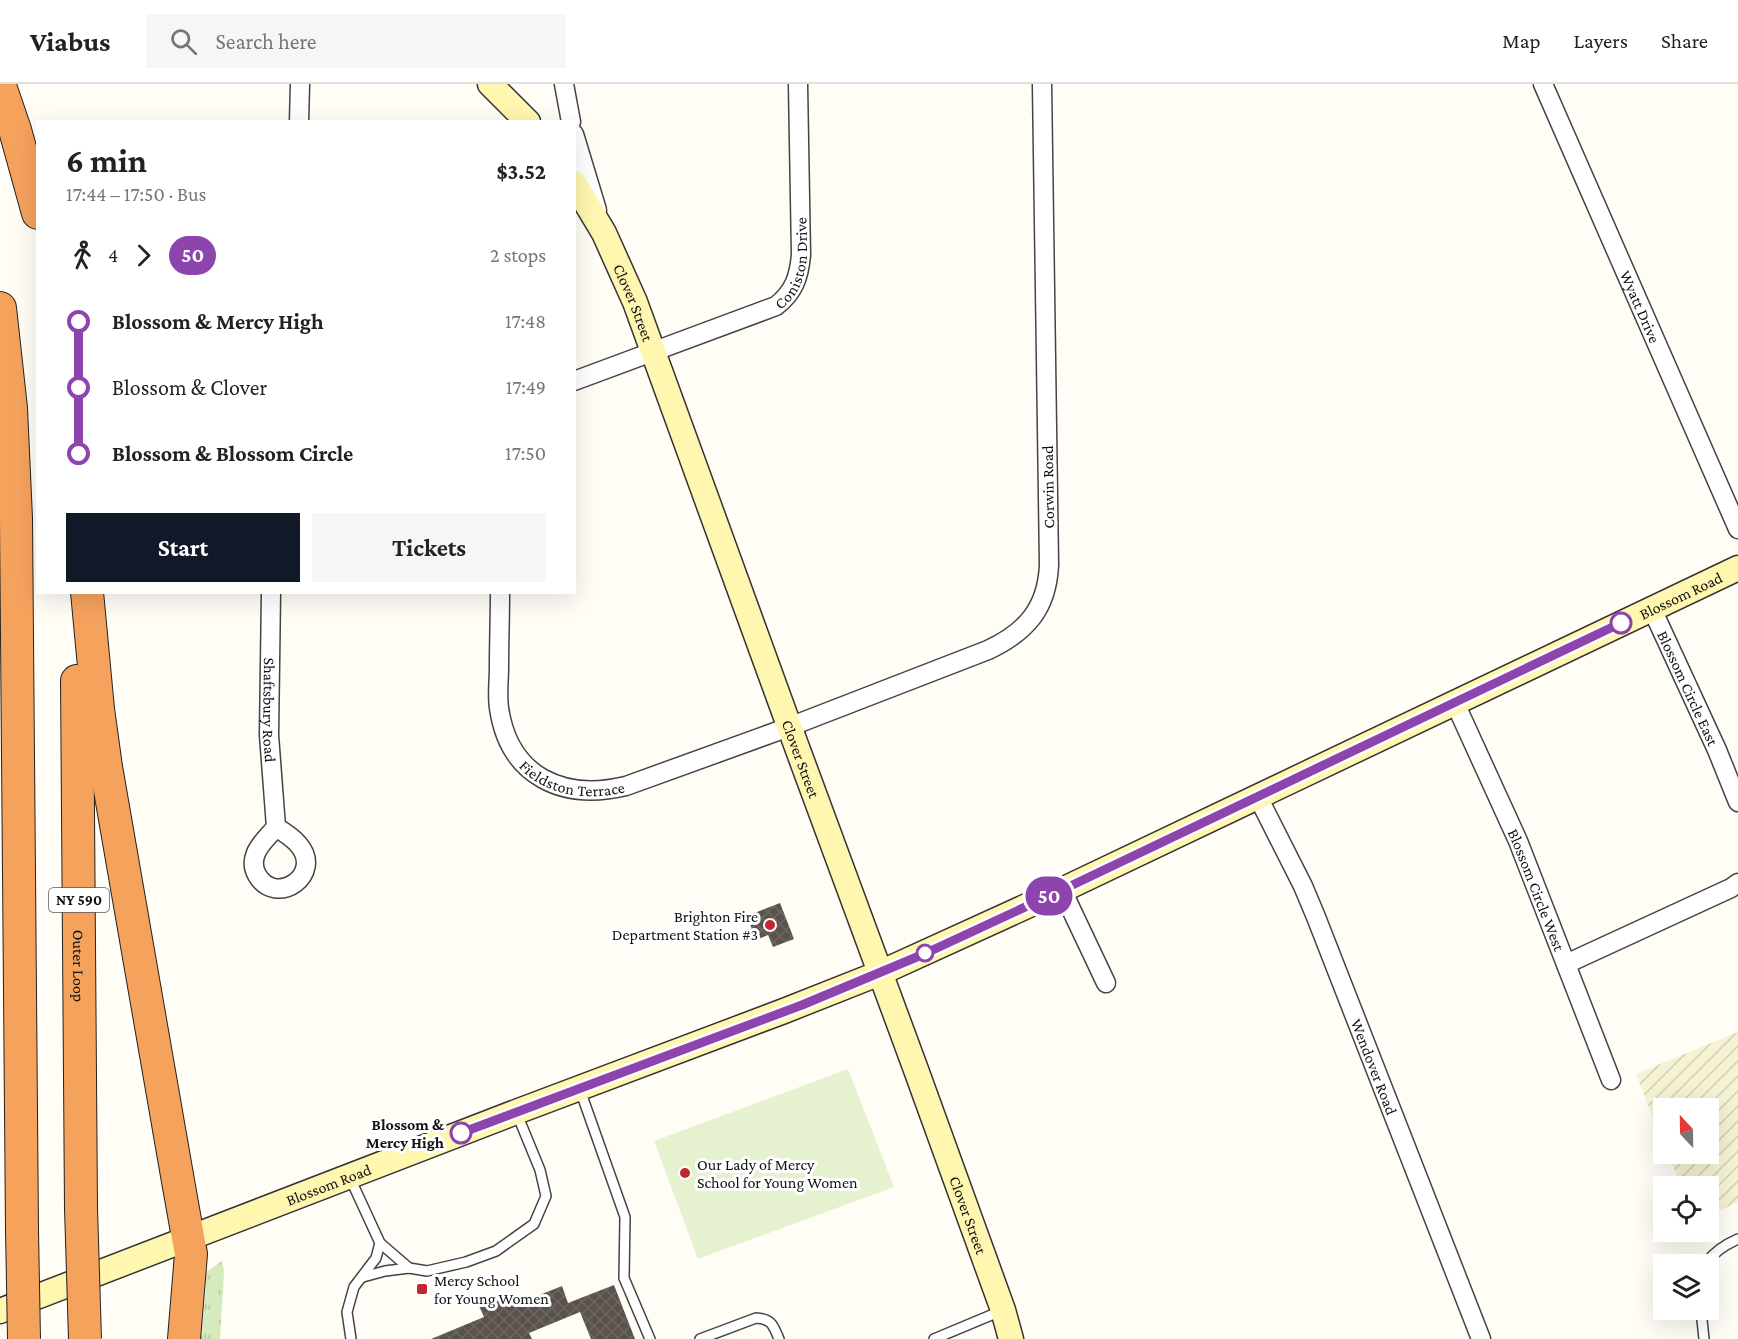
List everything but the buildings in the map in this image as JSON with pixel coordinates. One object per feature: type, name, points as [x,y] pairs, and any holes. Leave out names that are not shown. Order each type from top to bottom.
[{"type":"highway","points":[[0,86],[36,206]]},
{"type":"highway","points":[[0,308],[13,436],[16,545],[24,1339]]},
{"type":"highway","points":[[0,719],[16,545]]},
{"type":"highway","name":"Outer Loop","points":[[76,594],[81,1208],[85,1339]]},
{"type":"highway","points":[[87,594],[106,767],[189,1238],[191,1254],[184,1339]]},
{"type":"street","points":[[299,120],[300,84]]},
{"type":"street","points":[[490,84],[526,120]]},
{"type":"street","points":[[564,84],[571,120]]},
{"type":"street","name":"Coniston Drive","points":[[653,352],[776,306],[785,299],[795,285],[799,271],[801,232],[798,84]]},
{"type":"street","name":"Corwin Road","points":[[789,727],[1002,643],[1024,627],[1044,598],[1049,565],[1042,84]]},
{"type":"street","name":"Wyatt Drive","points":[[1543,84],[1738,530]]},
{"type":"street","points":[[576,141],[604,233]]},
{"type":"street","name":"Clover Street","points":[[576,186],[604,233],[635,302],[1003,1310],[1011,1339]]},
{"type":"street","points":[[576,380],[653,352]]},
{"type":"street","name":"Blossom Road","points":[[0,1311],[880,973],[1062,890],[1738,568]]},
{"type":"street","name":"Shaftsbury Road","points":[[271,594],[268,735],[276,827]]},
{"type":"street","name":"Fieldston Terrace","points":[[500,594],[498,698],[503,725],[509,742],[527,768],[551,783],[580,791],[616,788],[789,727]]},
{"type":"street","name":"Blossom Circle East","points":[[1652,609],[1718,750],[1738,802]]},
{"type":"street","name":"Blossom Circle West","points":[[1455,703],[1518,841],[1611,1080]]},
{"type":"street","name":"Wendover Road","points":[[1258,797],[1316,917],[1481,1339]]},
{"type":"street","points":[[1566,964],[1738,883]]},
{"type":"street","points":[[1062,890],[1106,984]]},
{"type":"lane","points":[[580,1088],[625,1217],[624,1278],[650,1339]]},
{"type":"lane","points":[[363,1277],[409,1268],[428,1271],[466,1262],[496,1251],[534,1224],[546,1196],[540,1170],[516,1112]]},
{"type":"lane","points":[[349,1176],[380,1243],[409,1268]]},
{"type":"lane","points":[[1712,1254],[1738,1239]]},
{"type":"lane","points":[[351,1339],[347,1312],[354,1287],[376,1258],[380,1243]]},
{"type":"lane","points":[[934,1339],[1003,1310]]},
{"type":"lane","points":[[700,1339],[756,1318],[765,1318],[772,1324],[779,1339]]},
{"type":"lane","points":[[1702,1320],[1704,1339]]},
{"type":"shaded area","points":[[1738,1032],[1738,1202],[1719,1211],[1719,1176],[1677,1176],[1672,1164],[1719,1164],[1719,1098],[1653,1098],[1653,1117],[1636,1074]]},
{"type":"green space","points":[[848,1069],[894,1187],[698,1259],[654,1141]]},
{"type":"green space","points":[[222,1261],[224,1272],[220,1339],[201,1339],[206,1272]]},
{"type":"bus line","name":"50","points":[[461,1133],[802,1005],[924,954],[1621,623]]},
{"type":"place","name":"Brighton Fire Department Station #3","points":[[770,925]]},
{"type":"place","name":"Blossom & Mercy High","points":[[461,1133]]},
{"type":"place","name":"Our Lady of Mercy School for Young Women","points":[[685,1173]]},
{"type":"place","name":"Mercy School for Young Women","points":[[422,1289]]}]
